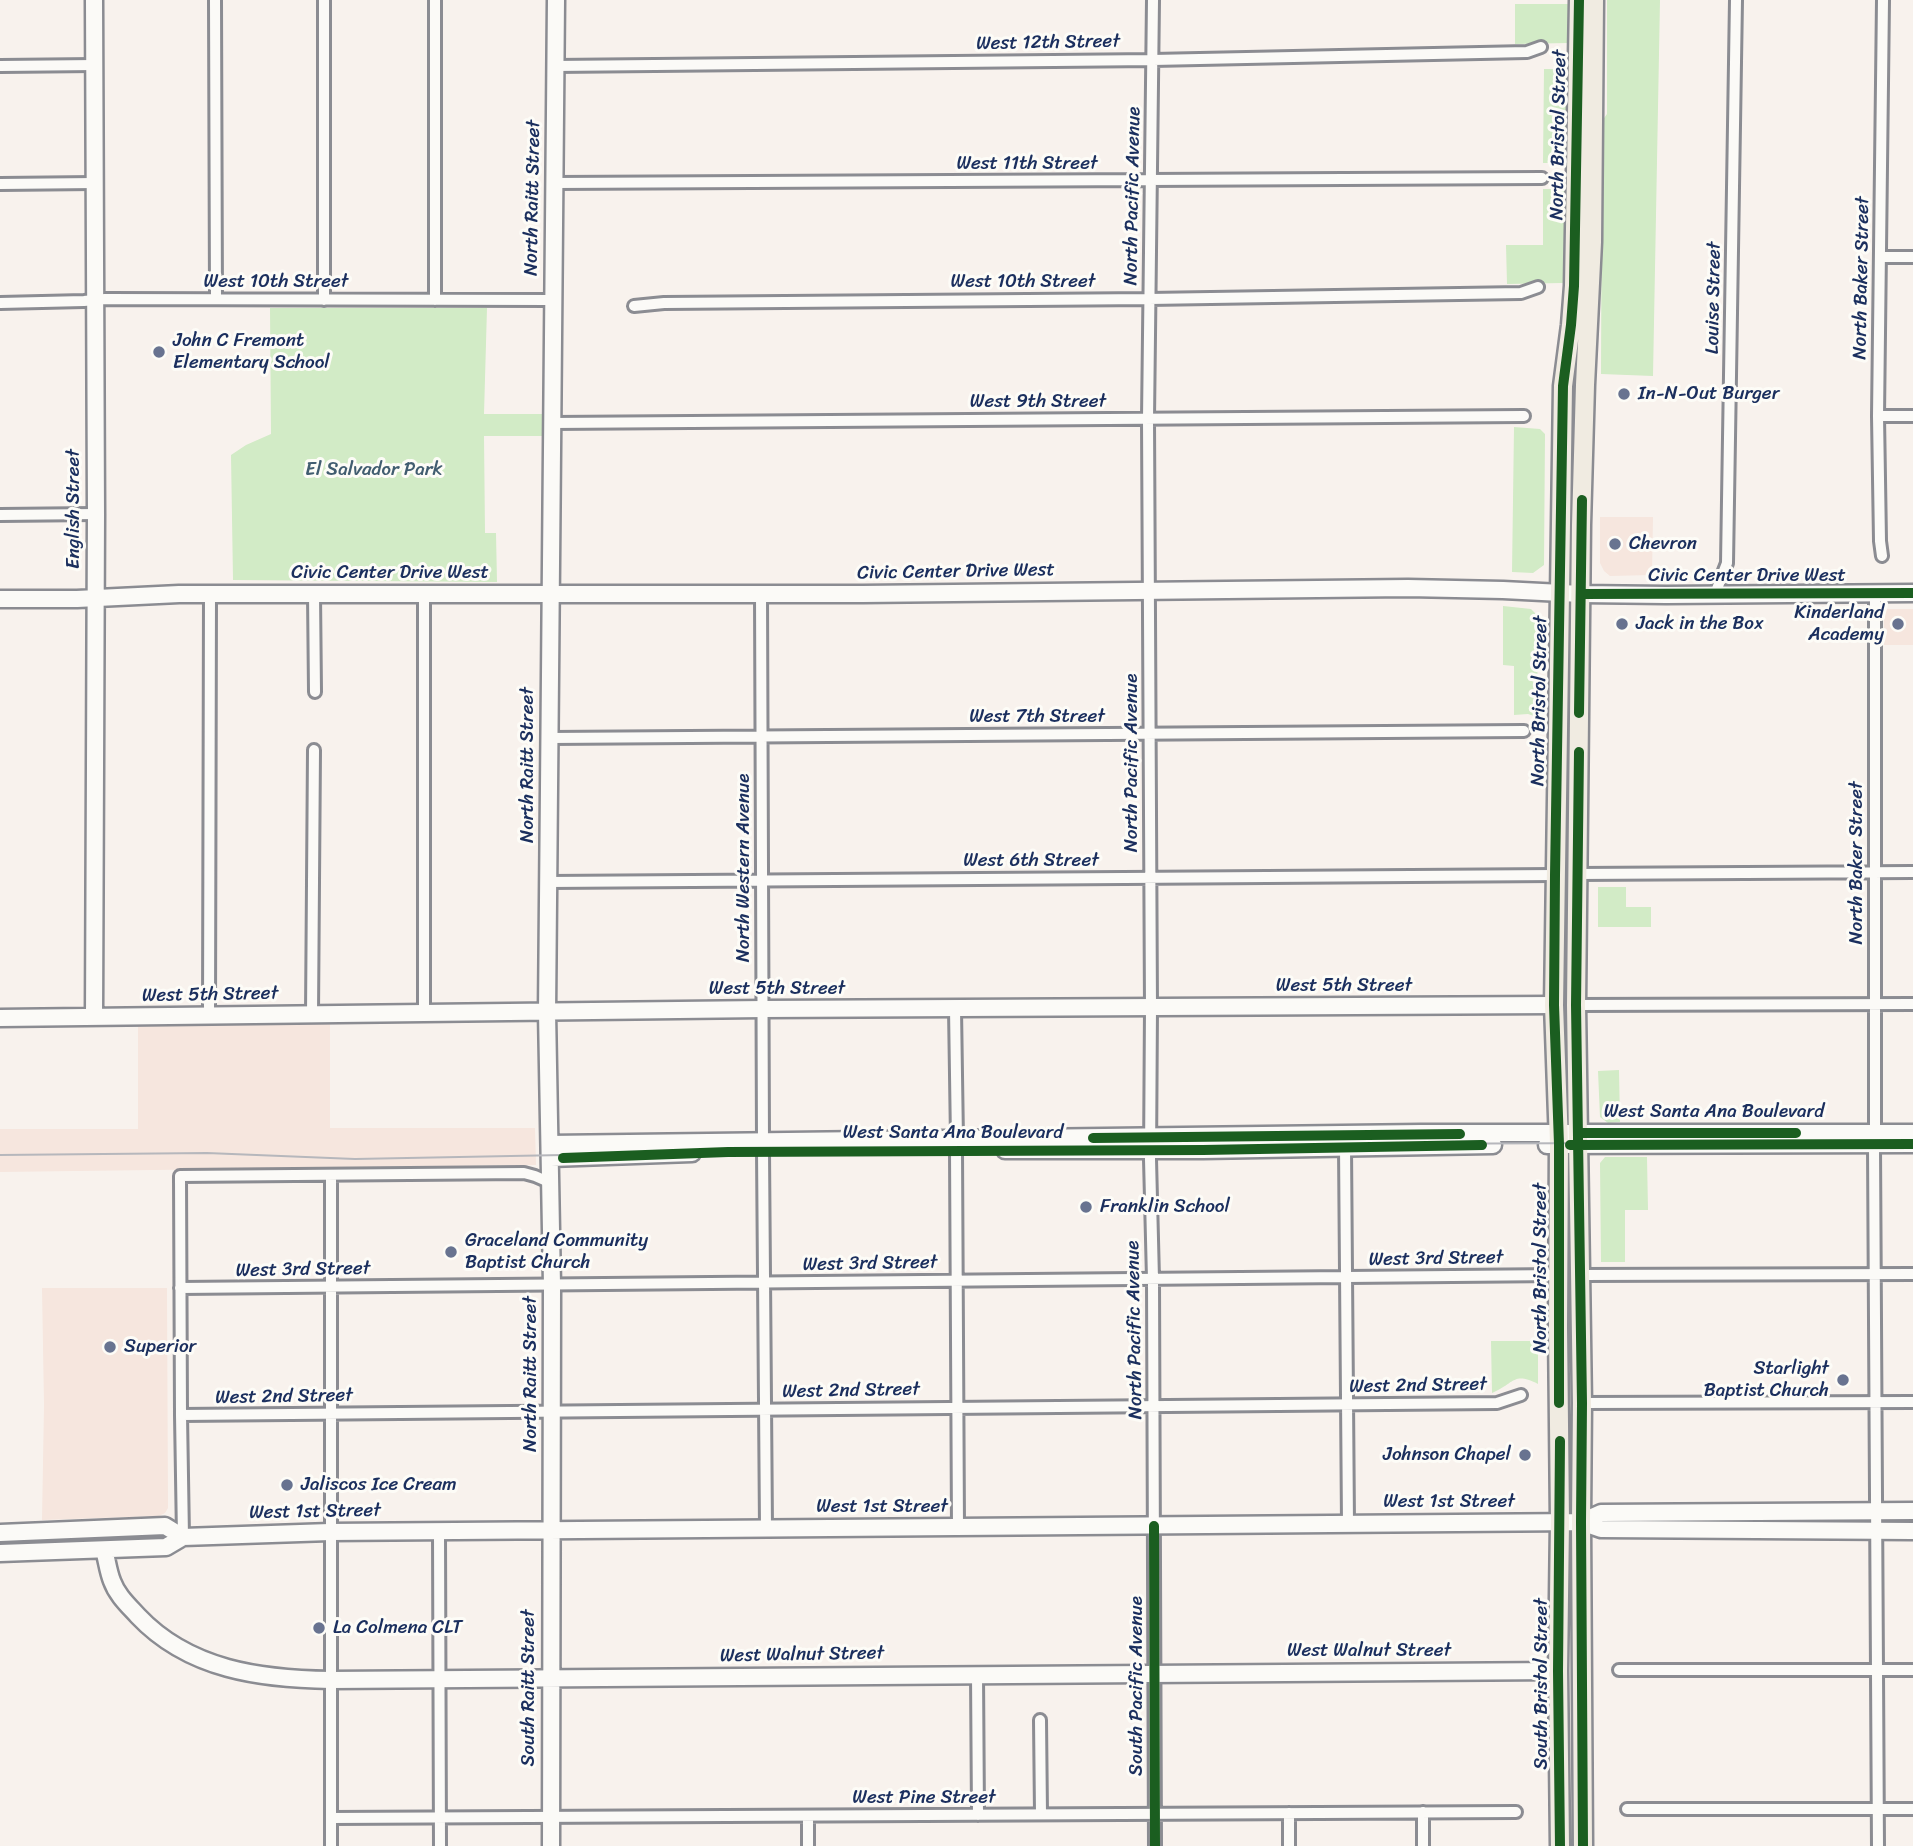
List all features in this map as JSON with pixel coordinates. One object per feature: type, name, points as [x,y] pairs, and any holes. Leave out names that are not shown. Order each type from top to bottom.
[{"type":"main road","name":"English Street","points":[[94,0],[94,1017]]},
{"type":"main road","name":"North Raitt Street","points":[[552,1530],[552,1285],[547,1012],[556,0]]},
{"type":"main road","name":"North Bristol Street","points":[[1560,1522],[1555,874],[1563,386],[1574,286],[1578,0]]},
{"type":"main road","name":"North Bristol Street","points":[[1581,1522],[1577,874],[1585,385],[1592,242],[1594,0]]},
{"type":"main road","name":"Civic Center Drive West","points":[[0,599],[210,594],[863,594],[1467,589],[1581,594],[1913,593]]},
{"type":"main road","name":"West 5th Street","points":[[0,1018],[763,1009],[1554,1005]]},
{"type":"main road","name":"West Santa Ana Boulevard","points":[[550,1151],[1150,1143],[1421,1133],[1559,1139]]},
{"type":"main road","name":"West Santa Ana Boulevard","points":[[1874,1139],[1913,1133]]},
{"type":"main road","name":"West Santa Ana Boulevard","points":[[1150,1143],[1345,1147],[1559,1139],[1874,1139],[1913,1144]]},
{"type":"main road","name":"West 1st Street","points":[[1581,1522],[1601,1513],[1913,1511]]},
{"type":"main road","name":"West 1st Street","points":[[0,1553],[166,1547],[183,1537],[330,1532],[1560,1522],[1581,1522],[1601,1529],[1913,1531]]},
{"type":"main road","name":"South Bristol Street","points":[[1560,1522],[1560,1846]]},
{"type":"main road","name":"South Bristol Street","points":[[1581,1522],[1583,1846]]},
{"type":"main road","name":"West 1st Street","points":[[0,1533],[165,1527],[183,1537]]},
{"type":"main road","name":"South Raitt Street","points":[[551,1846],[552,1530]]},
{"type":"main road","name":"West Walnut Street","points":[[104,1550],[111,1581],[144,1623],[197,1657],[241,1672],[271,1678],[331,1680],[1558,1671]]},
{"type":"street","points":[[215,0],[215,299]]},
{"type":"street","points":[[324,0],[324,300]]},
{"type":"street","points":[[435,0],[435,300]]},
{"type":"street","name":"North Pacific Avenue","points":[[1153,0],[1148,419],[1154,1526]]},
{"type":"street","name":"Louise Street","points":[[1715,594],[1727,563],[1736,0]]},
{"type":"street","name":"North Baker Street","points":[[1882,556],[1878,416],[1883,0]]},
{"type":"street","name":"West 12th Street","points":[[555,66],[1153,60],[1527,52],[1541,47]]},
{"type":"street","points":[[0,66],[95,65]]},
{"type":"street","name":"West 11th Street","points":[[554,183],[1542,177]]},
{"type":"street","points":[[0,184],[95,183]]},
{"type":"street","points":[[1880,257],[1913,257]]},
{"type":"street","name":"West 10th Street","points":[[634,306],[664,303],[1521,293],[1538,288]]},
{"type":"street","name":"West 10th Street","points":[[0,303],[215,299],[553,300]]},
{"type":"street","name":"West 9th Street","points":[[552,423],[1524,416]]},
{"type":"street","points":[[1878,416],[1913,416]]},
{"type":"street","points":[[0,515],[96,514]]},
{"type":"street","name":"North Western Avenue","points":[[761,593],[766,1528]]},
{"type":"street","name":"North Baker Street","points":[[1875,593],[1874,1139],[1878,1846]]},
{"type":"street","points":[[209,1016],[210,594]]},
{"type":"street","points":[[314,594],[315,692]]},
{"type":"street","points":[[425,594],[425,1013]]},
{"type":"street","name":"West 7th Street","points":[[550,738],[1524,731]]},
{"type":"street","points":[[312,1014],[314,750]]},
{"type":"street","points":[[1577,874],[1913,872]]},
{"type":"street","name":"West 6th Street","points":[[548,882],[1555,874]]},
{"type":"street","points":[[1576,1005],[1913,1003]]},
{"type":"street","points":[[956,1009],[958,1527]]},
{"type":"street","points":[[1345,1147],[1348,1524]]},
{"type":"street","points":[[183,1537],[180,1176],[524,1173],[551,1183]]},
{"type":"street","points":[[331,1175],[331,1846]]},
{"type":"street","points":[[1581,1275],[1913,1274]]},
{"type":"street","name":"West 3rd Street","points":[[180,1289],[1559,1275]]},
{"type":"street","name":"West 2nd Street","points":[[181,1415],[1497,1403],[1521,1395]]},
{"type":"street","points":[[1582,1403],[1913,1402]]},
{"type":"street","name":"South Pacific Avenue","points":[[1154,1526],[1155,1846]]},
{"type":"street","points":[[439,1531],[440,1846]]},
{"type":"street","points":[[1619,1670],[1913,1670]]},
{"type":"street","points":[[977,1674],[978,1815]]},
{"type":"street","points":[[1040,1720],[1041,1814]]},
{"type":"street","points":[[1627,1809],[1913,1809]]},
{"type":"street","points":[[1423,1812],[1423,1846]]},
{"type":"street","name":"West Pine Street","points":[[331,1818],[1516,1812]]},
{"type":"street","points":[[1289,1813],[1289,1846]]},
{"type":"street","points":[[808,1816],[808,1846]]},
{"type":"shaded area","points":[[1600,517],[1653,517],[1652,575],[1610,576],[1604,571],[1600,563]]},
{"type":"shaded area","name":"Kinderland Academy","points":[[1884,609],[1913,609],[1913,645],[1884,645]]},
{"type":"shaded area","points":[[330,1019],[330,1128],[535,1128],[536,1165],[0,1172],[0,1129],[138,1129],[138,1025]]},
{"type":"shaded area","points":[[42,1288],[167,1288],[168,1508],[165,1513],[159,1516],[42,1520]]},
{"type":"green space","points":[[1607,0],[1660,0],[1653,376],[1601,374],[1602,121],[1607,114]]},
{"type":"green space","points":[[1515,4],[1569,4],[1569,43],[1515,44]]},
{"type":"green space","points":[[1544,69],[1569,71],[1569,163],[1543,163]]},
{"type":"green space","points":[[1543,189],[1567,189],[1567,273],[1563,283],[1507,284],[1506,245],[1543,245]]},
{"type":"green space","name":"El Salvador Park","points":[[270,308],[487,308],[484,414],[546,414],[547,436],[484,436],[485,533],[496,533],[497,582],[233,580],[231,455],[271,434]]},
{"type":"green space","points":[[1514,427],[1540,429],[1545,434],[1544,565],[1533,573],[1512,572]]},
{"type":"green space","points":[[1503,606],[1531,609],[1538,616],[1537,717],[1528,714],[1514,715],[1514,666],[1503,665]]},
{"type":"green space","points":[[1598,887],[1626,887],[1626,907],[1651,907],[1651,927],[1598,927]]},
{"type":"green space","points":[[1619,1070],[1620,1122],[1608,1123],[1600,1117],[1598,1071]]},
{"type":"green space","points":[[1605,1157],[1647,1157],[1648,1210],[1625,1210],[1625,1262],[1601,1262],[1600,1163]]},
{"type":"green space","points":[[1491,1341],[1538,1341],[1538,1384],[1518,1379],[1492,1393]]},
{"type":"tram line","points":[[0,1155],[207,1153],[355,1159],[683,1151],[1044,1147],[1913,1142]]},
{"type":"cycle path","points":[[1559,1403],[1555,875],[1563,386],[1574,286],[1579,0]]},
{"type":"cycle path","points":[[1579,713],[1582,500]]},
{"type":"cycle path","points":[[1581,594],[1913,593]]},
{"type":"cycle path","points":[[1579,752],[1576,1005],[1582,1403],[1583,1846]]},
{"type":"cycle path","points":[[1579,1133],[1796,1133]]},
{"type":"cycle path","points":[[1093,1138],[1460,1134]]},
{"type":"cycle path","points":[[1570,1145],[1913,1144]]},
{"type":"cycle path","points":[[563,1158],[728,1152],[1203,1150],[1482,1145]]},
{"type":"cycle path","points":[[1560,1441],[1560,1846]]},
{"type":"cycle path","points":[[1154,1526],[1155,1846]]},
{"type":"place","name":"John C Fremont Elementary School","points":[[159,352]]},
{"type":"place","name":"In-N-Out Burger","points":[[1624,394]]},
{"type":"place","name":"Chevron","points":[[1615,544]]},
{"type":"place","name":"Jack in the Box","points":[[1622,624]]},
{"type":"place","name":"Kinderland Academy","points":[[1898,624]]},
{"type":"place","name":"Franklin School","points":[[1086,1207]]},
{"type":"place","name":"Graceland Community Baptist Church","points":[[451,1252]]},
{"type":"place","name":"Superior","points":[[110,1347]]},
{"type":"place","name":"Starlight Baptist Church","points":[[1843,1380]]},
{"type":"place","name":"Johnson Chapel","points":[[1525,1455]]},
{"type":"place","name":"Jaliscos Ice Cream","points":[[287,1485]]},
{"type":"place","name":"La Colmena CLT","points":[[319,1628]]}]
